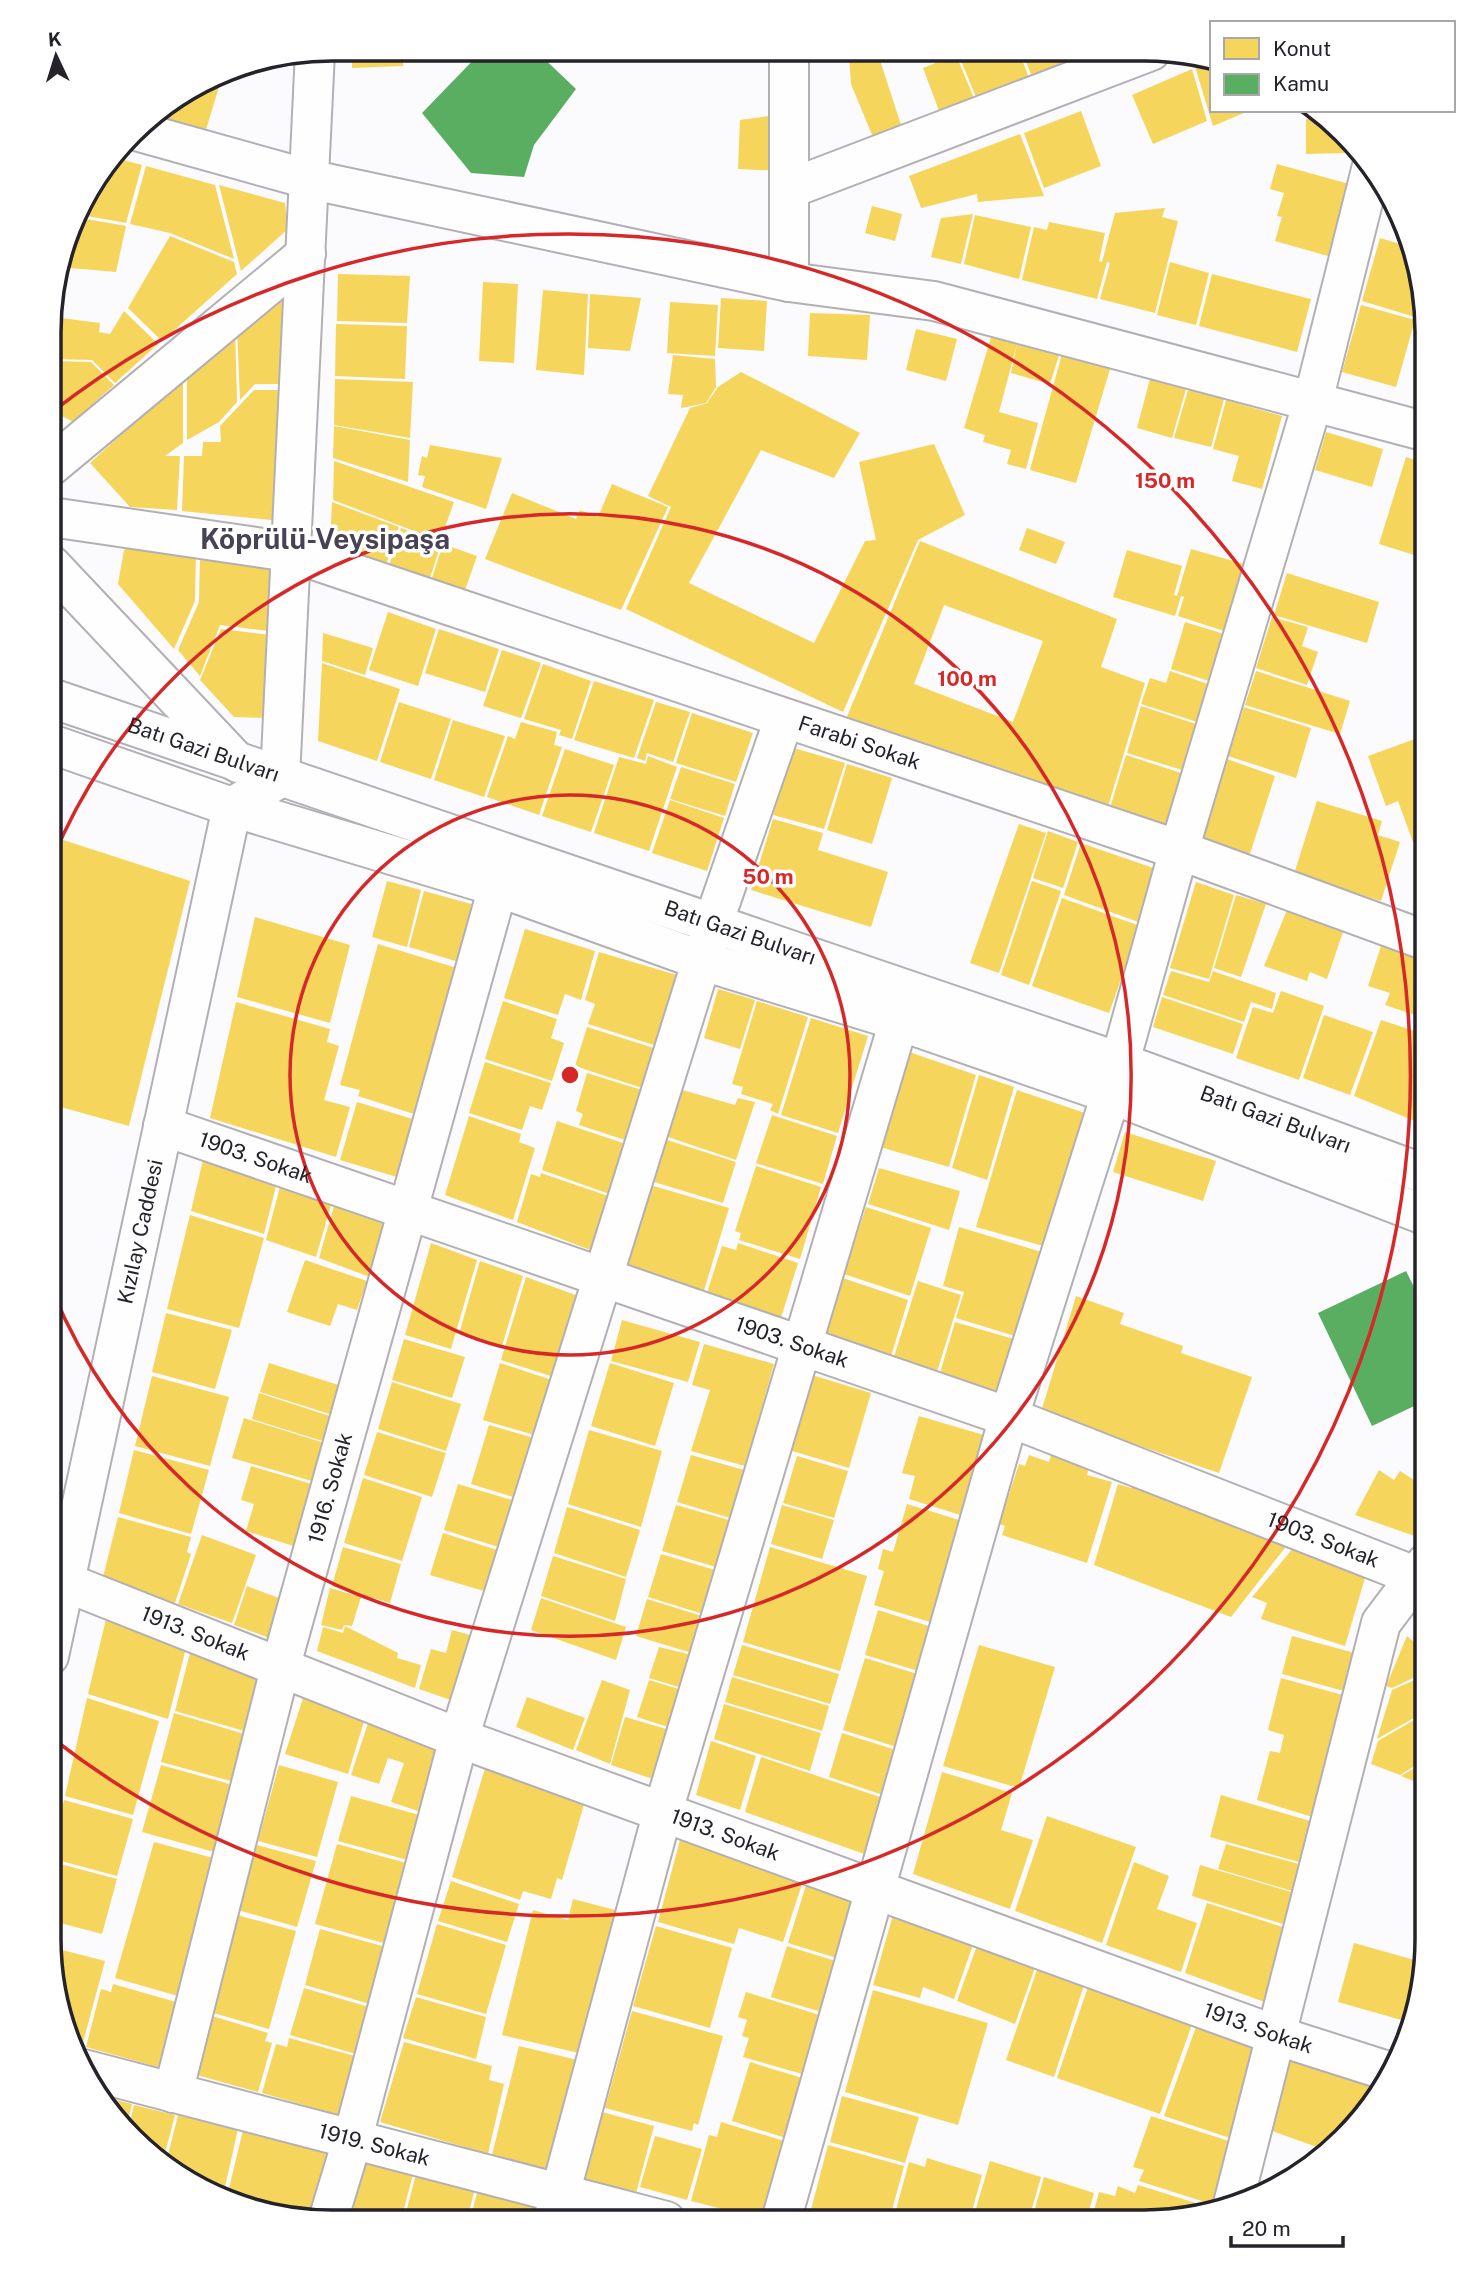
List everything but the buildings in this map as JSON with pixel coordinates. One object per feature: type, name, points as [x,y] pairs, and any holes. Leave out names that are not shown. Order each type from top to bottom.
[{"type":"street","points":[[789,61],[789,282]]},
{"type":"street","points":[[789,189],[1124,61]]},
{"type":"street","points":[[232,807],[280,778],[314,62]]},
{"type":"street","points":[[147,134],[308,178],[789,282],[934,301],[1415,429]]},
{"type":"street","points":[[784,2210],[1009,1417],[1115,1078],[1179,850],[1313,401],[1368,181]]},
{"type":"street","points":[[61,458],[306,254]]},
{"type":"street","name":"Farabi Sokak","points":[[61,518],[290,552],[1179,850],[1415,937]]},
{"type":"street","points":[[61,576],[238,763]]},
{"type":"street","name":"Batı Gazi Bulvarı","points":[[61,701],[280,778],[714,923],[1115,1078],[1415,1211]]},
{"type":"street","points":[[331,2210],[352,2141],[459,1738],[714,923],[784,719]]},
{"type":"street","name":"Batı Gazi Bulvarı","points":[[61,747],[232,807],[498,887],[703,961],[899,1021],[1115,1078],[1415,1171]]},
{"type":"street","name":"Kızılay Caddesi","points":[[61,1562],[163,1126],[232,807]]},
{"type":"street","name":"1916. Sokak","points":[[173,2094],[281,1665],[498,887]]},
{"type":"street","points":[[556,2208],[663,1811],[899,1021]]},
{"type":"street","name":"1903. Sokak","points":[[163,1126],[1009,1417],[1415,1575]]},
{"type":"street","name":"1913. Sokak","points":[[61,1581],[281,1665],[459,1738],[1278,2036],[1381,2069]]},
{"type":"street","points":[[1236,2193],[1381,1623],[1415,1587]]},
{"type":"street","name":"1919. Sokak","points":[[97,2073],[352,2141],[556,2208]]},
{"type":"district","name":"Köprülü-Veysipaşa","points":[[325,539]]}]
